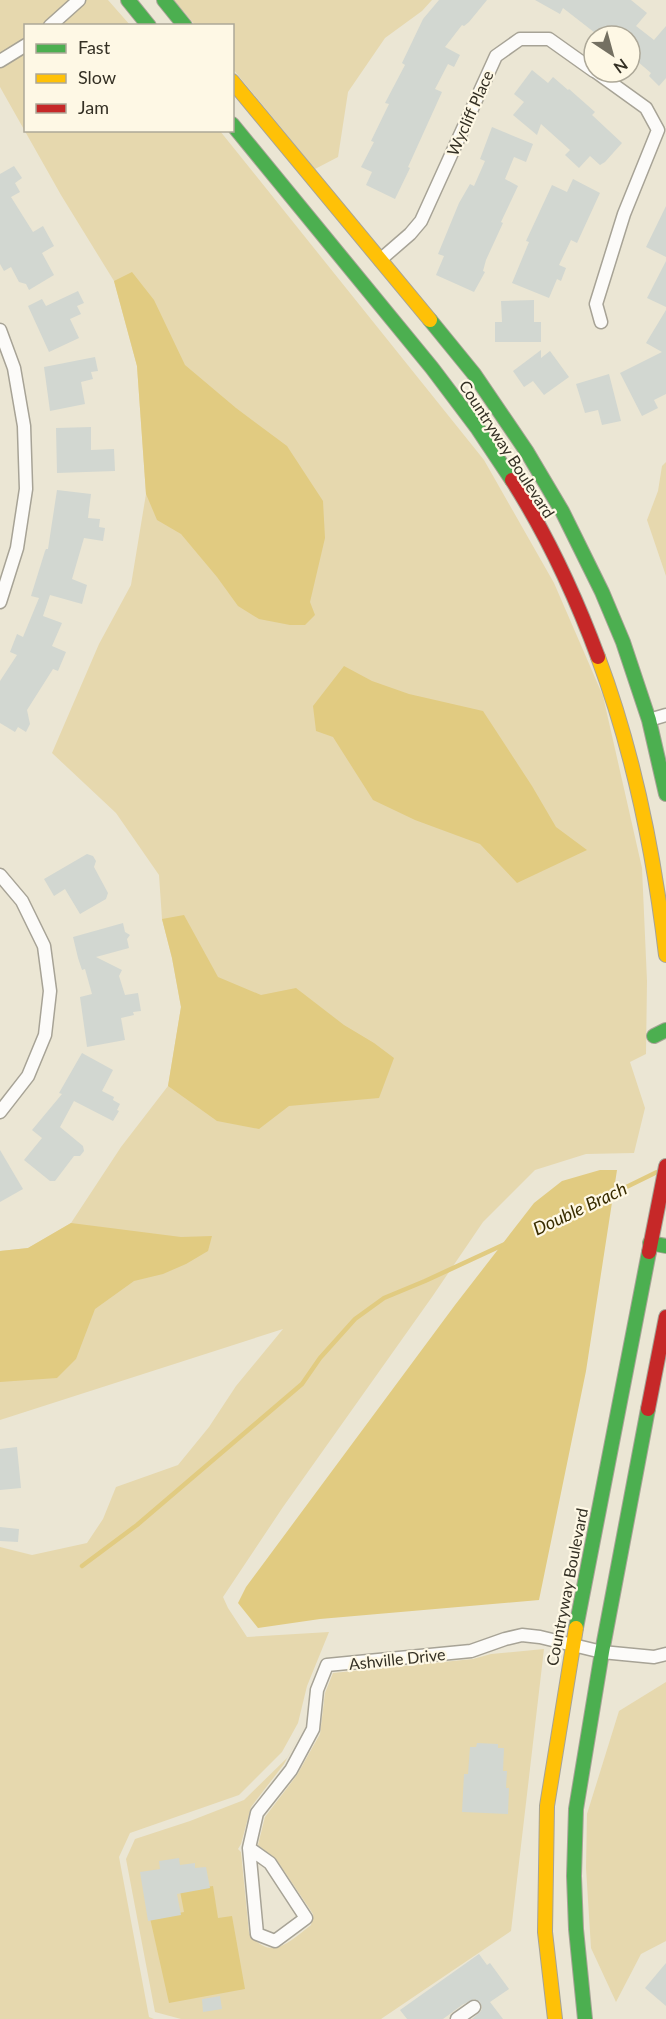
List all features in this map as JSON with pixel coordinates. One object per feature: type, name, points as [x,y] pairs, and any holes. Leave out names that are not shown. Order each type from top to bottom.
[{"type":"street","points":[[52,24],[79,0]]},
{"type":"street","points":[[128,0],[147,24]]},
{"type":"street","points":[[164,0],[183,24]]},
{"type":"street","name":"Wycliff Place","points":[[369,269],[410,234],[421,221],[496,56],[520,39],[549,39],[582,62]]},
{"type":"street","points":[[0,61],[24,46]]},
{"type":"street","name":"Countryway Boulevard","points":[[234,84],[369,269],[503,468],[538,525],[581,614],[622,729],[649,832],[666,955]]},
{"type":"street","name":"Wycliff Place","points":[[601,322],[596,304],[624,214],[658,130],[646,108],[613,84]]},
{"type":"street","name":"Countryway Boulevard","points":[[234,126],[369,269],[474,374],[527,452],[562,511],[602,592],[623,642],[650,720],[666,794]]},
{"type":"street","points":[[0,330],[14,368],[24,426],[26,489],[17,548],[0,602]]},
{"type":"street","points":[[622,729],[666,715]]},
{"type":"street","points":[[0,875],[22,901],[44,946],[50,990],[45,1035],[28,1076],[0,1112]]},
{"type":"street","name":"Countryway Boulevard","points":[[555,2019],[545,1932],[561,1808],[573,1646],[666,1166]]},
{"type":"street","points":[[650,1243],[666,1246]]},
{"type":"street","name":"Countryway Boulevard","points":[[585,2019],[575,1920],[574,1876],[561,1808],[602,1652],[666,1317]]},
{"type":"street","name":"Ashville Drive","points":[[249,1848],[270,1863],[306,1918],[275,1941],[257,1934],[249,1848],[257,1813],[291,1770],[313,1729],[317,1690],[327,1665],[471,1651],[522,1635],[540,1636],[602,1652],[654,1657],[666,1654]]},
{"type":"street","points":[[457,2019],[474,2007]]},
{"type":"shaded area","points":[[0,0],[108,0],[129,24],[24,24],[24,129],[0,87]]},
{"type":"shaded area","points":[[174,0],[432,0],[422,11],[385,38],[348,92],[338,157],[315,169],[234,70],[234,24],[194,24]]},
{"type":"shaded area","points":[[25,132],[221,132],[484,460],[554,583],[603,696],[642,868],[647,981],[646,1054],[630,1062],[645,1108],[634,1153],[586,1154],[535,1170],[483,1222],[283,1507],[223,1597],[247,1637],[329,1632],[307,1686],[298,1723],[282,1752],[239,1795],[130,1833],[119,1857],[149,2017],[154,2019],[0,2019],[0,1547],[32,1555],[87,1543],[103,1519],[116,1487],[178,1465],[209,1427],[236,1386],[283,1329],[0,1420],[0,1251],[28,1248],[71,1223],[121,1147],[168,1086],[181,1007],[162,919],[159,875],[116,813],[52,753],[99,644],[131,585],[146,494],[137,366],[114,281]]},
{"type":"shaded area","points":[[666,462],[666,576],[647,520],[658,491],[662,466]]},
{"type":"shaded area","points":[[544,1649],[511,1931],[381,2019],[181,2019],[155,2012],[126,1859],[135,1839],[244,1800],[287,1758],[306,1723],[284,1764],[251,1807],[238,1849],[241,1852],[249,1933],[265,1947],[280,1946],[311,1925],[313,1914],[276,1859],[258,1845],[265,1817],[297,1775],[320,1734],[325,1693],[333,1673],[473,1659],[491,1654]]},
{"type":"shaded area","points":[[666,1682],[666,1941],[641,1954],[616,2002],[591,1948],[586,1868],[587,1814],[619,1711]]},
{"type":"water","points":[[132,272],[154,300],[185,365],[236,408],[287,446],[323,501],[325,538],[310,602],[315,615],[305,625],[290,625],[259,619],[238,606],[181,534],[157,520],[146,494],[137,366],[114,281]]},
{"type":"water","points":[[344,666],[372,681],[409,694],[483,711],[556,827],[587,850],[517,883],[480,844],[415,820],[373,800],[333,737],[316,731],[313,706]]},
{"type":"water","points":[[184,915],[218,977],[261,995],[296,988],[344,1025],[394,1058],[379,1098],[289,1106],[259,1129],[217,1121],[168,1086],[181,1007],[162,919]]},
{"type":"water","points":[[600,1170],[617,1170],[586,1371],[539,1600],[320,1619],[258,1628],[238,1603],[246,1587],[455,1305],[534,1203],[562,1181]]},
{"type":"water","points":[[71,1223],[181,1237],[212,1236],[208,1251],[163,1274],[134,1281],[95,1309],[76,1359],[57,1378],[0,1382],[0,1251],[28,1248]]},
{"type":"water","points":[[213,1886],[218,1918],[232,1916],[245,1989],[169,2003],[150,1918],[184,1912],[180,1891]]},
{"type":"building","points":[[439,0],[487,0],[469,22],[462,25],[445,47],[460,55],[454,67],[448,64],[435,89],[442,92],[395,199],[366,185],[372,172],[361,167],[389,104],[385,103],[405,65],[402,63],[423,19]]},
{"type":"building","points":[[535,0],[631,0],[647,13],[638,24],[584,24],[563,8],[560,14]]},
{"type":"building","points":[[666,26],[666,78],[659,86],[649,76],[651,73],[642,65],[642,31],[654,40]]},
{"type":"building","points":[[532,70],[548,83],[553,77],[569,89],[595,112],[592,115],[622,143],[605,162],[600,165],[590,156],[579,168],[565,155],[570,150],[541,124],[537,135],[513,115],[524,102],[514,94]]},
{"type":"building","points":[[492,127],[533,144],[526,162],[514,157],[505,179],[518,186],[486,260],[483,271],[485,272],[474,292],[436,275],[444,256],[438,254],[459,203],[470,184],[474,186],[485,161],[480,159]]},
{"type":"building","points":[[14,166],[22,178],[15,183],[20,192],[11,197],[33,232],[43,226],[54,246],[42,253],[54,275],[29,290],[26,284],[19,282],[11,267],[4,271],[0,264],[0,174]]},
{"type":"building","points":[[573,179],[600,193],[577,243],[571,240],[559,265],[566,268],[561,281],[557,279],[549,298],[512,283],[529,242],[526,241],[552,185],[567,192]]},
{"type":"building","points":[[666,206],[666,257],[646,247]]},
{"type":"building","points":[[666,261],[666,307],[647,298]]},
{"type":"building","points":[[78,291],[84,303],[77,306],[81,314],[70,319],[79,338],[49,352],[28,306],[42,299],[46,306]]},
{"type":"building","points":[[534,300],[534,322],[541,322],[541,342],[495,342],[495,322],[502,322],[501,301]]},
{"type":"building","points":[[666,310],[666,394],[654,400],[658,408],[642,416],[620,373],[662,352],[646,343]]},
{"type":"building","points":[[541,350],[541,358],[550,351],[569,377],[544,395],[533,381],[524,387],[513,371]]},
{"type":"building","points":[[95,357],[98,371],[91,372],[93,379],[81,382],[85,404],[50,411],[44,367]]},
{"type":"building","points":[[609,374],[621,421],[602,425],[598,410],[585,413],[576,384]]},
{"type":"building","points":[[91,427],[91,450],[114,449],[115,471],[57,473],[56,428]]},
{"type":"building","points":[[57,490],[91,494],[88,518],[100,519],[99,527],[105,528],[103,541],[84,538],[72,579],[87,585],[82,604],[50,595],[43,616],[62,623],[52,646],[66,652],[58,671],[53,669],[27,710],[30,724],[26,732],[18,727],[15,732],[0,723],[0,681],[17,655],[10,652],[17,634],[23,637],[39,598],[31,596],[45,551],[48,549]]},
{"type":"building","points":[[87,854],[93,856],[96,861],[94,867],[108,893],[106,899],[80,914],[65,889],[54,896],[44,879]]},
{"type":"building","points":[[123,923],[125,932],[130,935],[127,939],[129,948],[96,957],[122,970],[119,976],[125,995],[138,993],[141,1011],[121,1018],[125,1040],[87,1047],[80,997],[92,994],[85,969],[82,970],[78,958],[73,937]]},
{"type":"building","points":[[82,1053],[113,1070],[102,1091],[114,1097],[113,1100],[120,1104],[117,1110],[119,1111],[113,1121],[74,1101],[60,1127],[83,1146],[84,1151],[80,1156],[74,1156],[55,1181],[50,1181],[24,1160],[42,1138],[32,1130],[62,1094],[59,1093]]},
{"type":"building","points":[[0,1150],[23,1189],[0,1202]]},
{"type":"building","points":[[17,1447],[21,1488],[0,1490],[0,1449]]},
{"type":"building","points":[[0,1527],[19,1529],[18,1542],[0,1541]]},
{"type":"building","points":[[477,1743],[498,1744],[498,1748],[504,1748],[503,1771],[507,1771],[506,1788],[509,1788],[508,1814],[462,1812],[464,1774],[468,1774],[470,1747],[476,1747]]},
{"type":"building","points":[[179,1858],[180,1865],[195,1863],[195,1868],[206,1867],[210,1888],[177,1894],[181,1915],[148,1921],[140,1872],[160,1869],[159,1861]]},
{"type":"building","points":[[479,1954],[487,1965],[490,1963],[509,1989],[490,2002],[503,2019],[472,2019],[482,2007],[480,2002],[474,1999],[443,2019],[407,2019],[400,2010]]},
{"type":"building","points":[[666,1963],[666,2006],[645,1988]]},
{"type":"building","points":[[220,1996],[222,2009],[203,2012],[202,1999]]},
{"type":"waterway","name":"Double Brach","points":[[608,1196],[657,1172]]},
{"type":"waterway","points":[[82,1566],[137,1525],[302,1384],[320,1358],[355,1319],[384,1298],[505,1244]]},
{"type":"traffic: fast","points":[[128,0],[147,24]]},
{"type":"traffic: fast","points":[[164,0],[183,24]]},
{"type":"traffic: fast","points":[[234,126],[432,368],[478,429],[512,480]]},
{"type":"traffic: fast","points":[[430,320],[474,374],[527,452],[562,511],[602,592],[623,642],[649,720],[666,794]]},
{"type":"traffic: fast","points":[[654,1036],[666,1030]]},
{"type":"traffic: fast","points":[[650,1243],[666,1246]]},
{"type":"traffic: fast","points":[[576,1628],[649,1252]]},
{"type":"traffic: fast","points":[[585,2019],[576,1929],[574,1876],[576,1809],[602,1652],[648,1409]]},
{"type":"traffic: slow","points":[[234,83],[430,320]]},
{"type":"traffic: slow","points":[[598,657],[622,730],[641,804],[649,841],[666,955]]},
{"type":"traffic: slow","points":[[555,2019],[545,1932],[547,1806],[576,1628]]},
{"type":"traffic: jam","points":[[512,480],[559,566],[598,657]]},
{"type":"traffic: jam","points":[[649,1252],[666,1166]]},
{"type":"traffic: jam","points":[[648,1409],[666,1317]]}]
